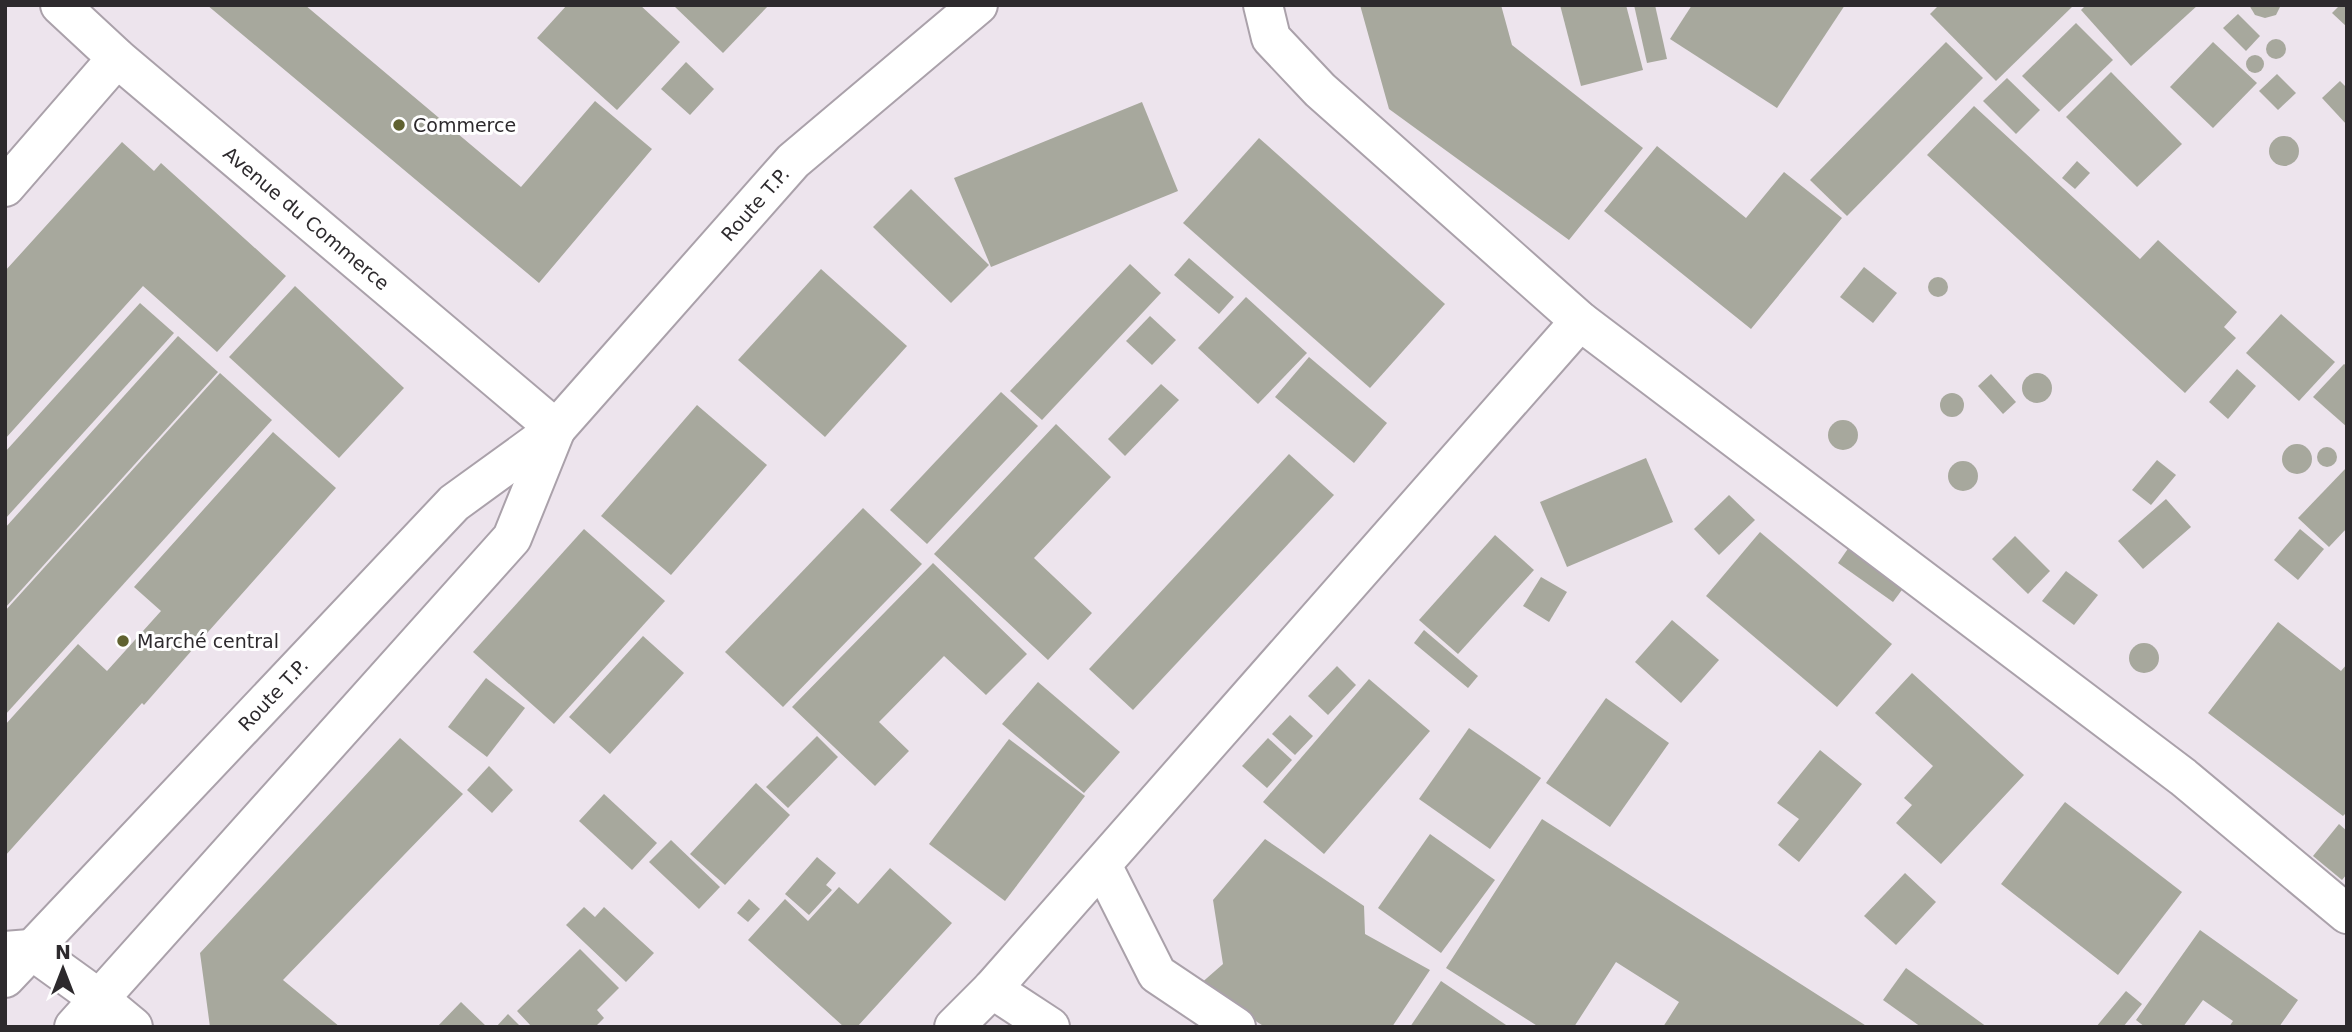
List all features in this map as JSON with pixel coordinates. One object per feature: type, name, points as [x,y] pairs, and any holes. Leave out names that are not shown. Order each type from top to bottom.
[{"type":"street","name":"Avenue du Commerce","points":[[60,5],[117,58],[556,429]]},
{"type":"street","name":"Route T.P.","points":[[5,978],[18,950],[454,503],[556,429],[793,161],[978,5]]},
{"type":"street","points":[[1263,5],[1271,38],[1320,90],[1580,321],[2183,777],[2347,914]]},
{"type":"street","points":[[5,187],[117,58]]},
{"type":"street","points":[[954,1027],[992,989],[1102,865],[1580,321]]},
{"type":"street","name":"Route T.P.","points":[[74,1027],[512,538],[556,429]]},
{"type":"street","points":[[1102,865],[1157,974],[1236,1027]]},
{"type":"street","points":[[18,950],[98,998],[133,1027]]},
{"type":"street","points":[[992,989],[1050,1027]]},
{"type":"building","name":"Commerce","points":[[207,5],[305,5],[521,187],[595,101],[652,149],[539,283]]},
{"type":"building","points":[[567,5],[640,5],[680,42],[617,110],[537,38]]},
{"type":"building","points":[[673,5],[769,5],[723,53]]},
{"type":"building","points":[[1360,5],[1501,5],[1512,45],[1643,148],[1569,240],[1389,109]]},
{"type":"building","points":[[1560,5],[1626,5],[1643,70],[1581,86]]},
{"type":"building","points":[[1634,5],[1655,5],[1667,59],[1647,63]]},
{"type":"building","points":[[1692,5],[1845,5],[1777,108],[1670,39]]},
{"type":"building","points":[[1939,5],[2074,5],[1996,81],[1930,14]]},
{"type":"building","points":[[2086,5],[2198,5],[2131,66],[2081,10]]},
{"type":"building","points":[[2249,5],[2281,5],[2276,15],[2265,18],[2255,15]]},
{"type":"building","points":[[2340,5],[2347,5],[2347,27],[2332,13]]},
{"type":"building","points":[[2238,14],[2260,36],[2246,51],[2223,28]]},
{"type":"building","points":[[2076,23],[2113,60],[2059,112],[2022,76]]},
{"type":"building","points":[[2272,39],[2280,39],[2286,49],[2280,59],[2272,59],[2266,53],[2266,45]]},
{"type":"building","points":[[1946,42],[1983,78],[1847,216],[1810,180]]},
{"type":"building","points":[[2213,42],[2257,83],[2213,128],[2170,87]]},
{"type":"building","points":[[2255,55],[2261,58],[2264,64],[2261,70],[2255,73],[2249,70],[2246,64],[2249,58]]},
{"type":"building","points":[[686,62],[714,89],[690,115],[661,89]]},
{"type":"building","points":[[2111,72],[2182,144],[2137,187],[2066,117]]},
{"type":"building","points":[[2277,74],[2296,93],[2278,110],[2259,91]]},
{"type":"building","points":[[2007,78],[2040,110],[2016,134],[1983,101]]},
{"type":"building","points":[[2340,81],[2347,88],[2347,125],[2322,98]]},
{"type":"building","points":[[1142,102],[1178,191],[991,267],[954,178]]},
{"type":"building","points":[[1974,106],[2140,259],[2158,240],[2237,312],[2224,327],[2236,338],[2185,393],[1927,155]]},
{"type":"building","points":[[2284,136],[2294,141],[2299,151],[2294,161],[2284,166],[2274,161],[2269,151],[2274,141]]},
{"type":"building","points":[[1259,138],[1445,304],[1370,388],[1183,223]]},
{"type":"building","points":[[122,142],[154,171],[161,163],[286,276],[217,352],[143,286],[5,439],[5,271]]},
{"type":"building","points":[[1657,146],[1746,218],[1784,172],[1842,218],[1751,329],[1604,211]]},
{"type":"building","points":[[2077,161],[2090,173],[2075,189],[2062,178]]},
{"type":"building","points":[[911,189],[989,265],[951,303],[873,227]]},
{"type":"building","points":[[1189,258],[1234,297],[1219,314],[1174,275]]},
{"type":"building","points":[[1130,264],[1161,293],[1042,420],[1010,391]]},
{"type":"building","points":[[1864,267],[1897,293],[1873,323],[1840,297]]},
{"type":"building","points":[[821,269],[907,346],[825,437],[738,360]]},
{"type":"building","points":[[1938,277],[1945,280],[1948,287],[1945,294],[1938,297],[1931,294],[1928,287],[1931,280]]},
{"type":"building","points":[[295,286],[404,388],[339,458],[229,357]]},
{"type":"building","points":[[1246,297],[1307,353],[1258,404],[1198,348]]},
{"type":"building","points":[[140,303],[174,333],[5,519],[5,452]]},
{"type":"building","points":[[2281,314],[2335,362],[2299,401],[2246,353]]},
{"type":"building","points":[[1150,316],[1176,340],[1152,365],[1126,341]]},
{"type":"building","points":[[178,336],[218,372],[5,608],[5,528]]},
{"type":"building","points":[[1309,357],[1387,423],[1354,463],[1275,397]]},
{"type":"building","points":[[2344,364],[2347,366],[2347,427],[2313,397]]},
{"type":"building","points":[[2237,369],[2256,386],[2228,419],[2209,402]]},
{"type":"building","points":[[220,373],[272,420],[5,715],[5,611]]},
{"type":"building","points":[[2037,373],[2048,377],[2052,388],[2048,399],[2037,403],[2026,399],[2022,388],[2026,377]]},
{"type":"building","points":[[1991,374],[2016,402],[2003,414],[1978,386]]},
{"type":"building","points":[[1161,384],[1179,400],[1125,456],[1108,439]]},
{"type":"building","points":[[1001,392],[1038,426],[927,544],[890,510]]},
{"type":"building","points":[[1952,393],[1961,396],[1964,405],[1961,414],[1952,417],[1943,414],[1940,405],[1943,396]]},
{"type":"building","points":[[697,405],[767,465],[671,575],[601,516]]},
{"type":"building","points":[[1843,420],[1854,424],[1858,435],[1854,446],[1843,450],[1832,446],[1828,435],[1832,424]]},
{"type":"building","points":[[1056,424],[1111,477],[1034,558],[1092,613],[1048,660],[934,554]]},
{"type":"building","points":[[273,432],[336,488],[144,705],[142,703],[5,856],[5,725],[78,644],[107,671],[161,611],[134,587]]},
{"type":"building","points":[[2297,444],[2308,448],[2312,459],[2308,470],[2297,474],[2286,470],[2282,459],[2286,448]]},
{"type":"building","points":[[2323,447],[2331,447],[2337,457],[2331,467],[2323,467],[2317,461],[2317,453]]},
{"type":"building","points":[[1289,454],[1334,495],[1133,710],[1089,669]]},
{"type":"building","points":[[1646,458],[1673,522],[1567,567],[1540,502]]},
{"type":"building","points":[[2157,460],[2176,475],[2151,505],[2132,490]]},
{"type":"building","points":[[1963,461],[1974,465],[1978,476],[1974,487],[1963,491],[1952,487],[1948,476],[1952,465]]},
{"type":"building","points":[[2347,467],[2347,528],[2329,547],[2298,518]]},
{"type":"building","points":[[1729,495],[1755,520],[1719,555],[1694,529]]},
{"type":"building","points":[[2166,499],[2191,527],[2143,569],[2118,541]]},
{"type":"building","points":[[863,508],[922,564],[783,707],[725,652]]},
{"type":"building","points":[[584,529],[665,601],[554,724],[473,652]]},
{"type":"building","points":[[2300,529],[2324,549],[2298,580],[2274,560]]},
{"type":"building","points":[[1760,532],[1892,644],[1837,707],[1706,596]]},
{"type":"building","points":[[1495,535],[1534,570],[1458,654],[1419,620]]},
{"type":"building","points":[[2015,536],[2050,571],[2028,594],[1992,559]]},
{"type":"building","points":[[1854,540],[1910,579],[1893,602],[1838,563]]},
{"type":"building","points":[[933,563],[1027,654],[986,695],[944,656],[879,722],[909,751],[875,786],[792,707]]},
{"type":"building","points":[[2066,571],[2098,595],[2074,625],[2042,601]]},
{"type":"building","points":[[1541,577],[1567,592],[1549,622],[1523,606]]},
{"type":"building","points":[[1672,620],[1719,660],[1681,703],[1635,662]]},
{"type":"building","points":[[2278,622],[2341,671],[2347,664],[2347,812],[2343,816],[2208,713]]},
{"type":"building","points":[[1424,630],[1478,676],[1468,688],[1414,643]]},
{"type":"building","points":[[643,636],[684,673],[610,754],[569,717]]},
{"type":"building","points":[[2144,643],[2155,647],[2159,658],[2155,669],[2144,673],[2133,669],[2129,658],[2133,647]]},
{"type":"building","points":[[1337,666],[1356,685],[1328,715],[1308,696]]},
{"type":"building","points":[[1912,673],[2024,775],[1941,864],[1896,823],[1912,805],[1904,798],[1933,766],[1875,713]]},
{"type":"building","points":[[486,678],[525,708],[487,757],[448,727]]},
{"type":"building","points":[[1369,679],[1430,731],[1324,854],[1263,802]]},
{"type":"building","points":[[1038,682],[1120,752],[1084,793],[1002,724]]},
{"type":"building","points":[[1606,698],[1669,743],[1610,827],[1546,783]]},
{"type":"building","points":[[1290,715],[1313,736],[1295,755],[1272,734]]},
{"type":"building","points":[[1469,728],[1541,778],[1490,849],[1419,799]]},
{"type":"building","points":[[817,736],[838,757],[788,808],[766,787]]},
{"type":"building","points":[[400,738],[463,794],[283,980],[340,1027],[210,1027],[200,953]]},
{"type":"building","points":[[1268,738],[1292,760],[1267,788],[1242,766]]},
{"type":"building","points":[[1009,739],[1085,796],[1005,901],[929,844]]},
{"type":"building","points":[[1820,750],[1862,784],[1799,862],[1778,845],[1799,819],[1777,803]]},
{"type":"building","points":[[489,766],[513,790],[492,813],[467,790]]},
{"type":"building","points":[[756,783],[790,815],[725,885],[690,854]]},
{"type":"building","points":[[604,794],[657,843],[632,870],[579,821]]},
{"type":"building","points":[[2065,802],[2182,892],[2118,975],[2001,884]]},
{"type":"building","points":[[1542,819],[1868,1027],[1663,1027],[1679,1002],[1616,962],[1574,1027],[1539,1027],[1446,968]]},
{"type":"building","points":[[2339,824],[2347,831],[2347,874],[2342,880],[2313,856]]},
{"type":"building","points":[[1430,834],[1495,880],[1441,953],[1378,908]]},
{"type":"building","points":[[1265,839],[1364,906],[1365,934],[1430,970],[1392,1027],[1265,1027],[1199,985],[1223,964],[1213,900]]},
{"type":"building","points":[[671,840],[720,887],[699,909],[649,862]]},
{"type":"building","points":[[817,857],[836,873],[826,885],[832,890],[809,915],[785,894]]},
{"type":"building","points":[[890,868],[952,923],[857,1027],[844,1027],[748,940],[785,899],[808,921],[839,887],[858,904]]},
{"type":"building","points":[[1905,873],[1936,902],[1896,945],[1864,916]]},
{"type":"building","points":[[749,899],[760,909],[748,922],[737,913]]},
{"type":"building","points":[[584,907],[595,917],[604,907],[654,953],[626,982],[566,925]]},
{"type":"building","points":[[2200,930],[2298,1000],[2279,1027],[2229,1027],[2233,1021],[2203,1000],[2183,1027],[2145,1027],[2136,1020]]},
{"type":"building","points":[[580,949],[619,988],[597,1010],[604,1018],[595,1027],[532,1027],[517,1011]]},
{"type":"building","points":[[1906,968],[1987,1027],[1921,1027],[1883,1000]]},
{"type":"building","points":[[1441,981],[1509,1027],[1410,1027]]},
{"type":"building","points":[[2126,991],[2142,1004],[2123,1027],[2096,1027]]},
{"type":"building","points":[[461,1002],[487,1027],[437,1027]]},
{"type":"building","points":[[508,1014],[521,1027],[496,1027]]},
{"type":"place","name":"Commerce","points":[[399,125]]},
{"type":"place","name":"Marché central","points":[[123,641]]}]
